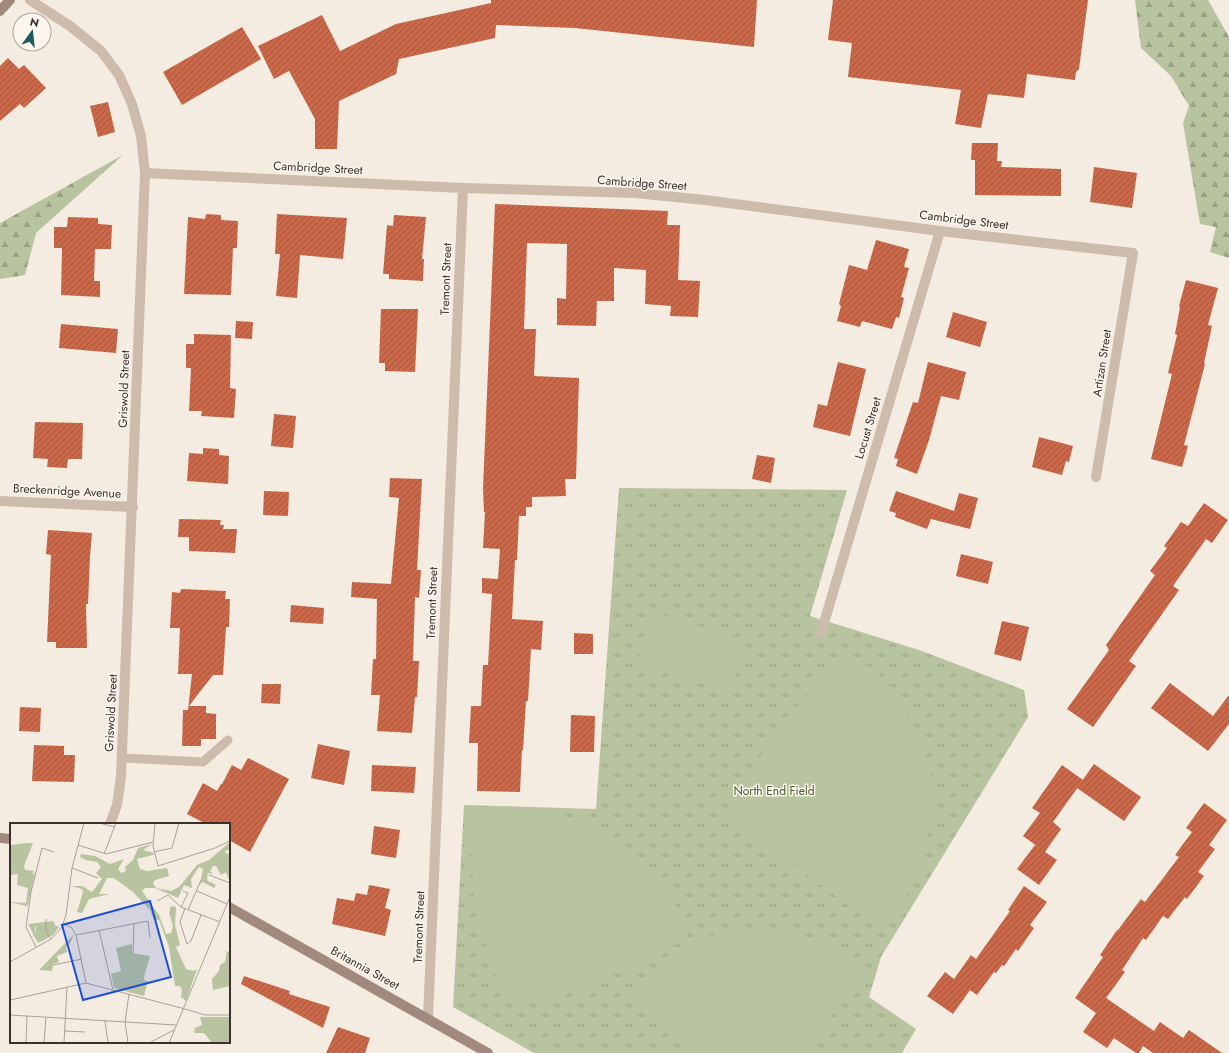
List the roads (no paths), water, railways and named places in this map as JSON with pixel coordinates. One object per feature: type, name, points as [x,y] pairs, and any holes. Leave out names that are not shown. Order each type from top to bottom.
[{"type":"main road","points":[[0,11],[10,0]]},
{"type":"main road","points":[[0,838],[10,839]]},
{"type":"main road","name":"Britannia Street","points":[[230,908],[488,1053]]},
{"type":"street","name":"Griswold Street","points":[[30,0],[70,26],[100,51],[119,75],[132,104],[141,136],[145,173],[122,758],[117,805],[110,823]]},
{"type":"street","name":"Cambridge Street","points":[[145,173],[463,188],[635,194],[713,201],[940,231],[1133,253]]},
{"type":"street","name":"Tremont Street","points":[[428,1018],[463,188]]},
{"type":"street","name":"Locust Street","points":[[821,633],[940,231]]},
{"type":"street","name":"Artizan Street","points":[[1096,477],[1133,253]]},
{"type":"street","name":"Breckenridge Avenue","points":[[0,501],[133,507]]},
{"type":"lane","points":[[122,758],[203,762],[228,740]]},
{"type":"park label","name":"North End Field","points":[[774,791]]}]
